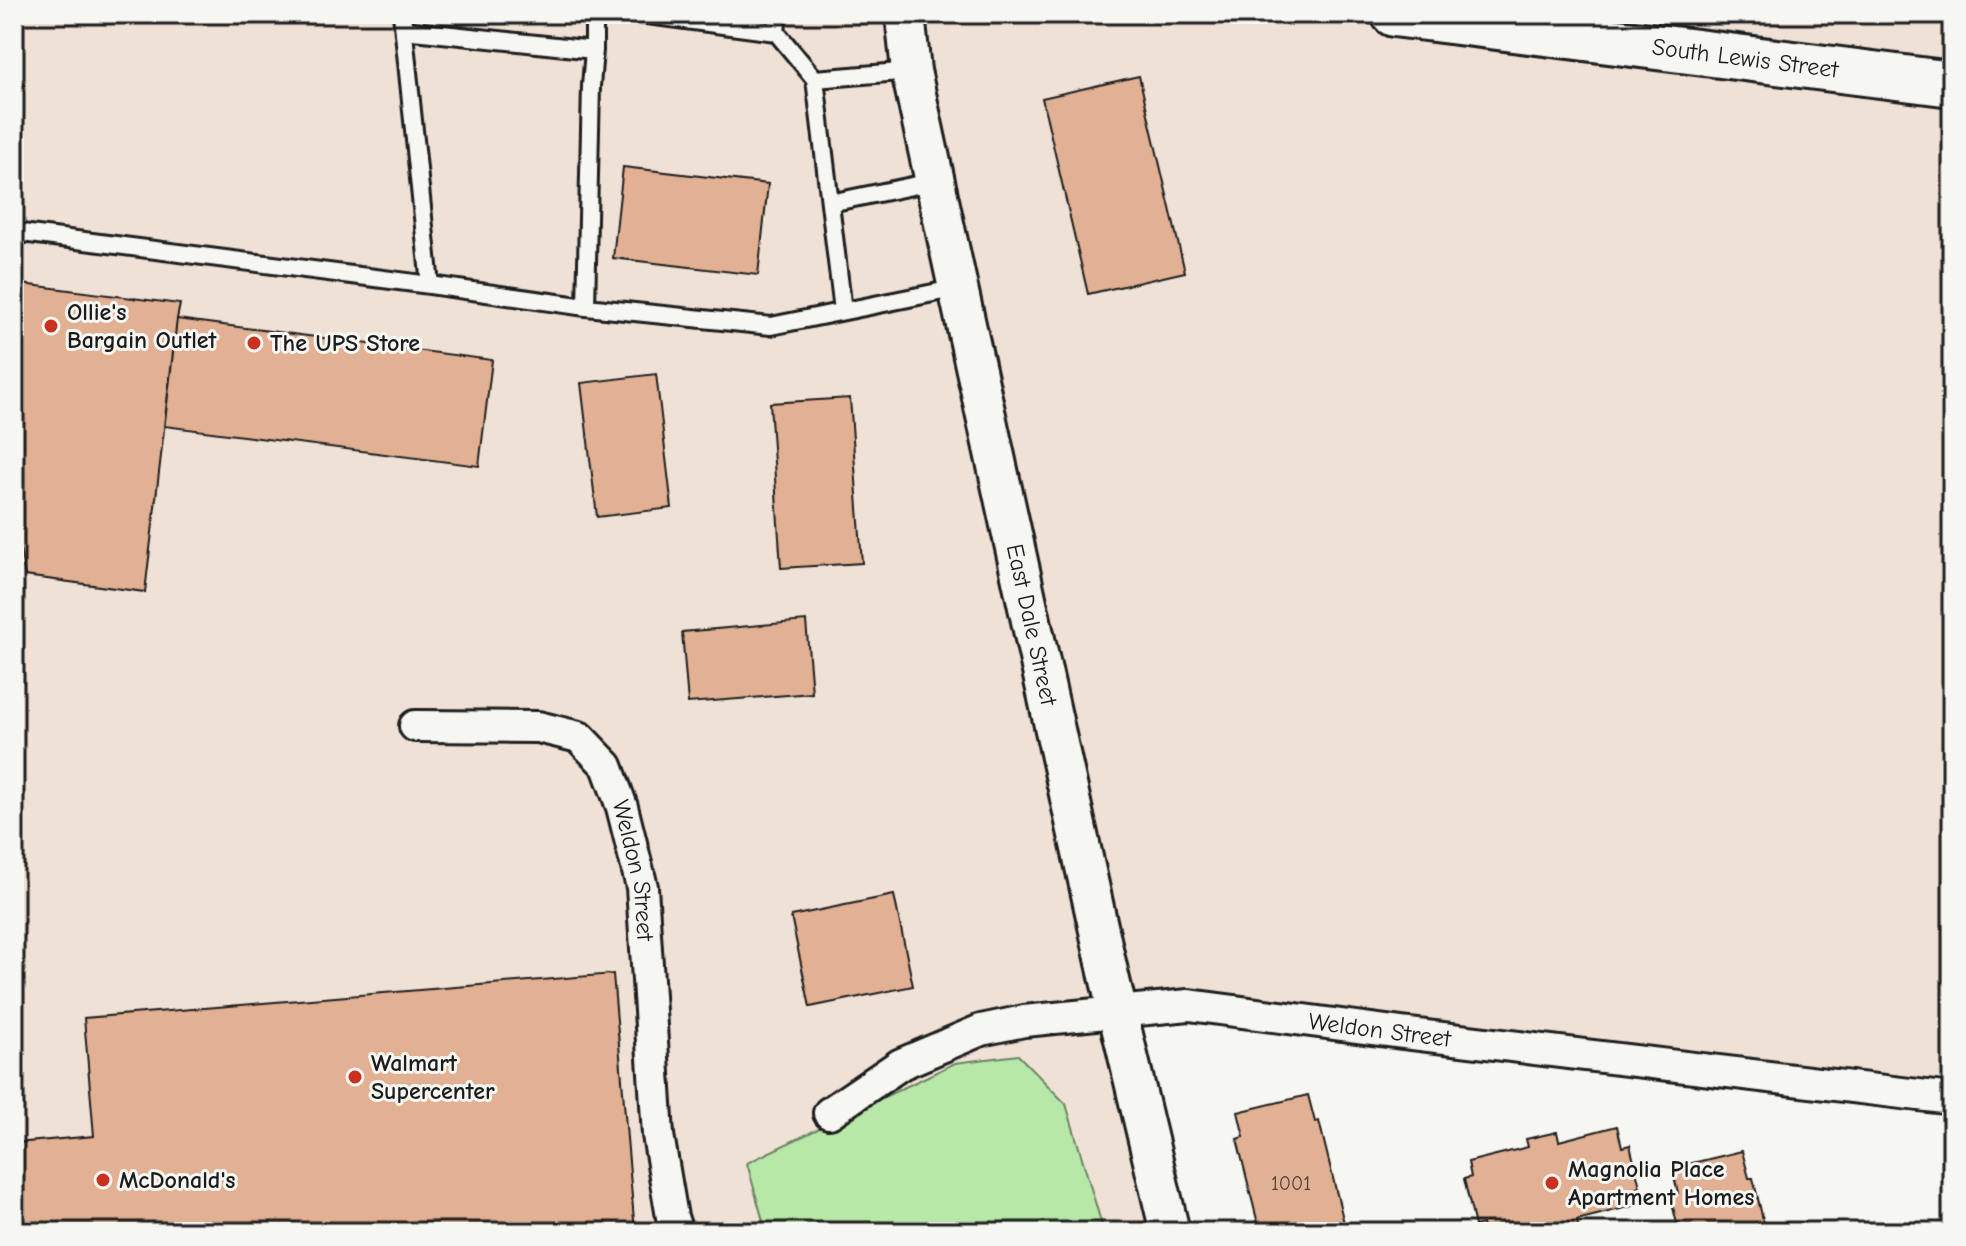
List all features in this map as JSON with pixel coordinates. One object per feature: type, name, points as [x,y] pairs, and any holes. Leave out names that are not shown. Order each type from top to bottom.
[{"type":"main road","name":"South Lewis Street","points":[[1394,14],[1952,84]]},
{"type":"street","name":"East Dale Street","points":[[905,14],[911,71],[958,288],[1109,976],[1170,1232]]},
{"type":"street","name":"Weldon Street","points":[[415,726],[538,727],[579,737],[607,766],[622,807],[642,887],[658,1135],[677,1232]]},
{"type":"street","name":"Weldon Street","points":[[829,1113],[901,1064],[981,1030],[1024,1021],[1189,1005],[1952,1099]]},
{"type":"lane","points":[[586,307],[594,14]]},
{"type":"lane","points":[[640,14],[776,32],[815,79],[843,311]]},
{"type":"lane","points":[[776,32],[778,14]]},
{"type":"lane","points":[[430,285],[403,22],[594,50]]},
{"type":"lane","points":[[815,79],[911,71]]},
{"type":"lane","points":[[830,203],[936,181]]},
{"type":"lane","points":[[14,232],[586,307],[771,326],[958,288]]},
{"type":"shaded area","points":[[14,14],[881,14],[1157,1232],[14,1232]]},
{"type":"shaded area","points":[[911,14],[1952,14],[1952,1099],[1118,1012]]},
{"type":"green space","points":[[1018,1055],[1066,1104],[1104,1232],[766,1232],[747,1163],[955,1063]]},
{"type":"building","points":[[1139,76],[1185,272],[1088,294],[1042,98]]},
{"type":"building","points":[[623,167],[768,184],[758,275],[613,258]]},
{"type":"building","points":[[14,283],[180,304],[145,592],[25,576],[17,532],[14,532]]},
{"type":"building","points":[[177,319],[492,360],[479,466],[164,426]]},
{"type":"building","points":[[656,374],[672,508],[597,517],[581,383]]},
{"type":"building","points":[[850,398],[862,563],[781,568],[770,403]]},
{"type":"building","points":[[806,621],[812,693],[688,703],[682,632]]},
{"type":"building","points":[[894,895],[913,986],[810,1007],[791,916]]},
{"type":"building","name":"Walmart Supercenter","points":[[613,974],[635,1232],[24,1232],[16,1143],[94,1136],[84,1018]]},
{"type":"building","points":[[1308,1095],[1315,1122],[1319,1121],[1345,1227],[1333,1232],[1260,1232],[1237,1139],[1244,1137],[1238,1112]]},
{"type":"building","name":"Magnolia Place Apartment Homes","points":[[1617,1126],[1622,1147],[1630,1145],[1640,1187],[1632,1189],[1636,1205],[1577,1220],[1578,1227],[1556,1232],[1547,1232],[1546,1228],[1529,1232],[1484,1232],[1482,1224],[1475,1226],[1464,1179],[1471,1177],[1468,1162],[1528,1147],[1526,1139],[1557,1132],[1559,1141]]},
{"type":"building","name":"Magnolia Place Apartment Homes","points":[[1742,1151],[1749,1178],[1753,1178],[1766,1232],[1679,1232],[1670,1195],[1678,1193],[1672,1168]]},
{"type":"place","name":"Ollie's Bargain Outlet","points":[[51,326]]},
{"type":"place","name":"The UPS Store","points":[[254,343]]},
{"type":"place","name":"Walmart Supercenter","points":[[355,1077]]},
{"type":"place","name":"McDonald's","points":[[103,1180]]},
{"type":"place","name":"Magnolia Place Apartment Homes","points":[[1552,1183]]}]
